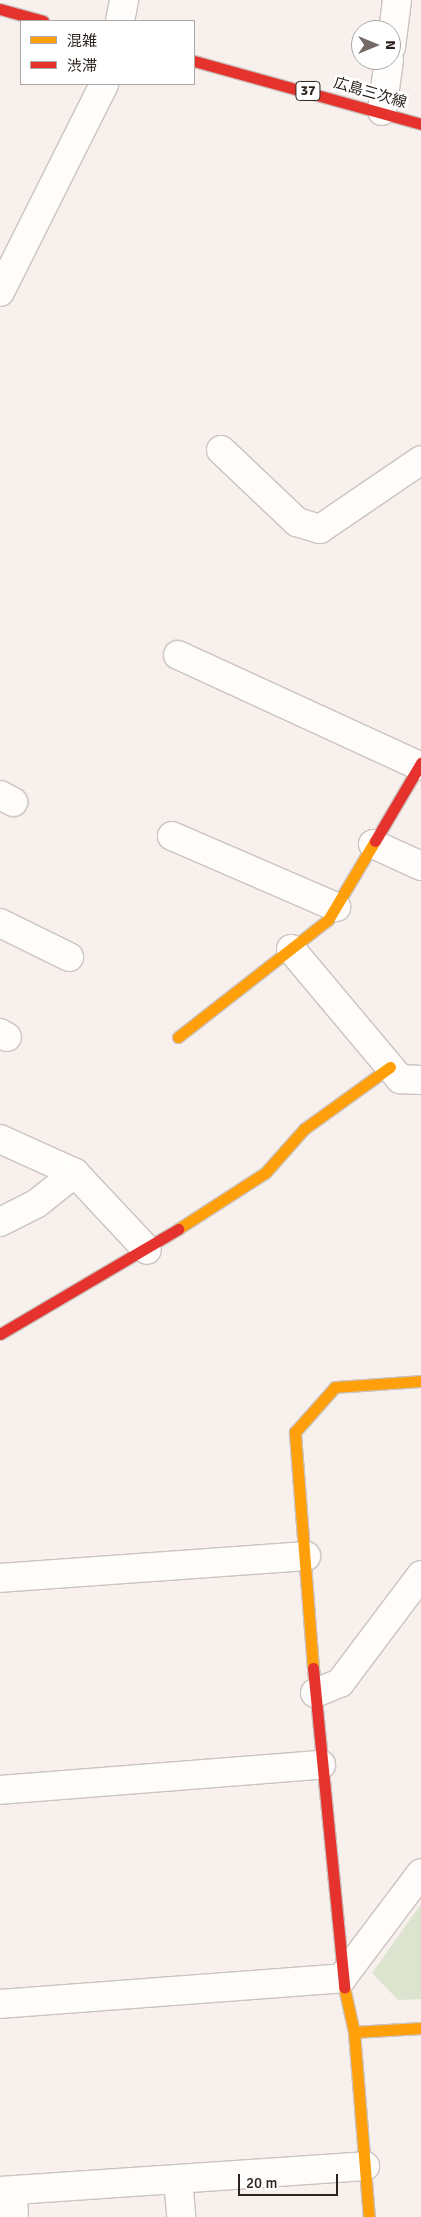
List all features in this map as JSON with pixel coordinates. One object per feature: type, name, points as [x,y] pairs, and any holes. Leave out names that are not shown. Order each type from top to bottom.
[{"type":"street","points":[[120,20],[124,0]]},
{"type":"street","points":[[394,20],[397,0]]},
{"type":"street","points":[[0,9],[39,20]]},
{"type":"street","name":"広島三次線","points":[[195,61],[382,111],[421,124]]},
{"type":"street","points":[[382,111],[388,70]]},
{"type":"street","points":[[0,292],[104,85]]},
{"type":"street","points":[[221,450],[297,522],[320,529],[421,460]]},
{"type":"street","points":[[178,655],[420,765],[328,920],[178,1037]]},
{"type":"street","points":[[172,836],[336,907]]},
{"type":"street","points":[[373,844],[421,866]]},
{"type":"street","points":[[0,923],[69,957]]},
{"type":"street","points":[[291,948],[400,1079],[421,1080]]},
{"type":"street","points":[[0,1334],[147,1250],[265,1172],[304,1129],[390,1067]]},
{"type":"street","points":[[0,1139],[75,1172],[147,1250]]},
{"type":"street","points":[[0,1222],[36,1204],[75,1172]]},
{"type":"street","points":[[369,2217],[354,2032],[342,1978],[321,1765],[295,1432],[335,1387],[421,1381]]},
{"type":"street","points":[[0,1578],[306,1556]]},
{"type":"street","points":[[315,1693],[340,1683],[421,1575]]},
{"type":"street","points":[[0,1790],[321,1765]]},
{"type":"street","points":[[0,2004],[342,1978],[421,1873]]},
{"type":"street","points":[[354,2032],[421,2028]]},
{"type":"street","points":[[9,2200],[178,2179],[365,2166]]},
{"type":"street","points":[[178,2179],[180,2217]]},
{"type":"green space","points":[[421,1904],[421,1999],[398,2000],[372,1973]]},
{"type":"traffic: slow","points":[[178,1037],[328,920],[375,841]]},
{"type":"traffic: slow","points":[[178,1229],[265,1173],[304,1129],[390,1067]]},
{"type":"traffic: slow","points":[[313,1668],[295,1432],[335,1387],[421,1381]]},
{"type":"traffic: slow","points":[[344,1987],[354,2032],[369,2217]]},
{"type":"traffic: slow","points":[[354,2032],[421,2028]]},
{"type":"traffic: jam","points":[[0,9],[39,20]]},
{"type":"traffic: jam","points":[[195,61],[421,124]]},
{"type":"traffic: jam","points":[[375,841],[421,763]]},
{"type":"traffic: jam","points":[[0,1334],[178,1229]]},
{"type":"traffic: jam","points":[[313,1668],[344,1987]]}]
